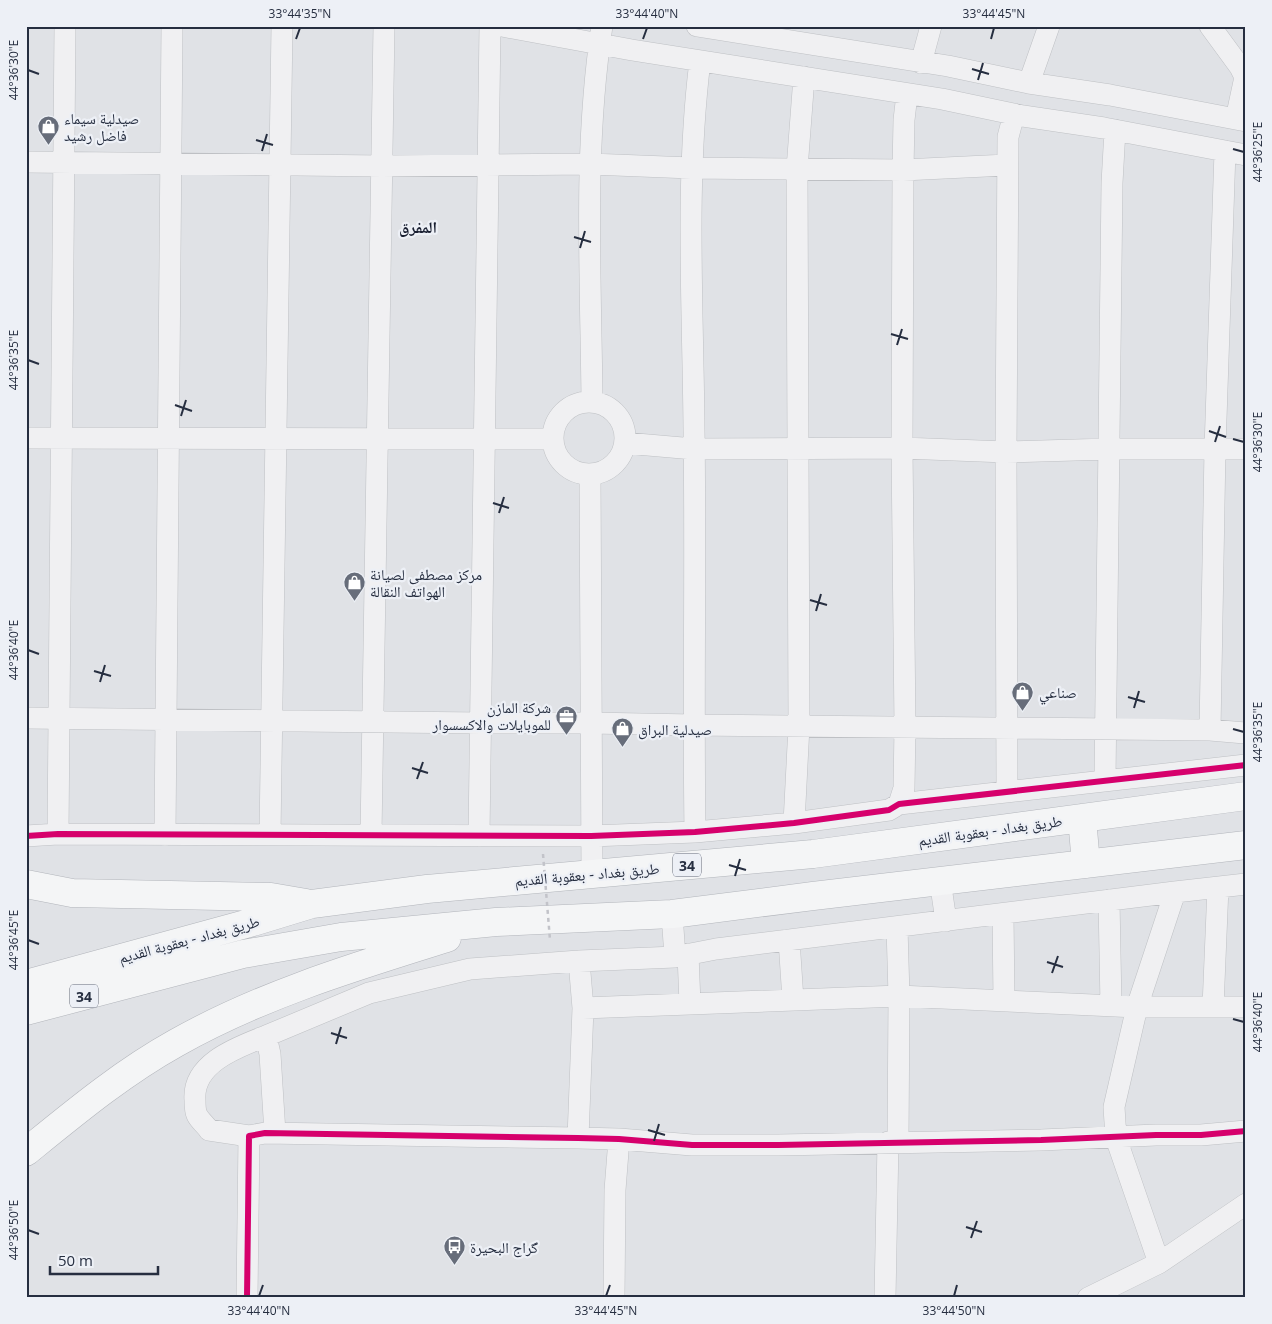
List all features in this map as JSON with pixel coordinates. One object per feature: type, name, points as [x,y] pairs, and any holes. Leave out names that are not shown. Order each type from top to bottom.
[{"type":"highway","name":"طريق بغداد - بعقوبة القديم","points":[[26,984],[312,904],[427,889],[813,854],[1245,796]]},
{"type":"highway","points":[[1082,818],[1086,864]]},
{"type":"highway","name":"طريق بغداد - بعقوبة القديم","points":[[26,1012],[243,954],[331,938],[496,922],[672,914],[940,880],[1246,845]]},
{"type":"highway","points":[[26,884],[72,893],[271,897],[312,904]]},
{"type":"highway","points":[[26,1152],[75,1112],[125,1076],[174,1044],[228,1016],[283,992],[339,972],[496,922]]},
{"type":"street","points":[[58,834],[66,26]]},
{"type":"street","points":[[165,835],[172,26]]},
{"type":"street","points":[[270,835],[282,26]]},
{"type":"street","points":[[371,835],[384,26]]},
{"type":"street","points":[[479,836],[490,26]]},
{"type":"street","points":[[502,26],[600,35],[700,61],[942,99],[1014,114],[1116,130],[1246,155]]},
{"type":"street","points":[[921,63],[931,26]]},
{"type":"street","points":[[1028,83],[1049,26]]},
{"type":"street","points":[[703,27],[820,36],[921,63],[948,66],[1028,83],[1241,120],[1245,77],[1240,67],[1210,26]]},
{"type":"street","points":[[592,402],[590,164],[600,35]]},
{"type":"street","points":[[694,832],[694,449],[691,168],[700,61]]},
{"type":"street","points":[[794,823],[799,726],[796,169],[804,77]]},
{"type":"street","points":[[899,804],[904,788],[905,728],[902,448],[903,170],[904,120],[907,94]]},
{"type":"street","points":[[1007,792],[1007,165],[1008,137],[1014,114]]},
{"type":"street","points":[[1105,780],[1112,184],[1116,130]]},
{"type":"street","points":[[1210,730],[1215,449],[1225,151]]},
{"type":"street","points":[[26,162],[382,166],[590,164],[691,168],[903,170],[1007,165]]},
{"type":"street","points":[[592,402],[603,405],[617,415],[625,431],[625,443],[622,453],[610,468],[590,475],[581,474],[564,465],[554,449],[552,440],[553,429],[557,420],[564,412],[577,404],[592,402]]},
{"type":"street","points":[[26,438],[552,440]]},
{"type":"street","points":[[625,443],[694,449],[902,448],[1006,452],[1109,449],[1246,449]]},
{"type":"street","points":[[590,475],[592,873]]},
{"type":"street","points":[[26,718],[481,723],[591,722],[1246,732],[1243,765],[1245,796]]},
{"type":"street","points":[[26,836],[58,834],[591,836],[694,832],[794,823],[889,810],[899,804],[1243,765]]},
{"type":"street","points":[[940,880],[946,921]]},
{"type":"street","points":[[1246,884],[716,949],[681,955],[470,969],[369,993],[236,1048],[211,1064],[200,1076],[194,1090],[196,1114],[209,1130],[249,1136],[274,1133],[578,1138],[620,1139],[692,1145],[1116,1138],[1156,1134],[1201,1135],[1246,1131]]},
{"type":"street","points":[[1213,1007],[1218,887]]},
{"type":"street","points":[[1159,1263],[1116,1138],[1114,1107],[1137,1007],[1175,892]]},
{"type":"street","points":[[1109,900],[1111,1006]]},
{"type":"street","points":[[672,914],[690,1004]]},
{"type":"street","points":[[1003,914],[1004,1001]]},
{"type":"street","points":[[884,1298],[899,996],[897,927]]},
{"type":"street","points":[[790,940],[793,1000]]},
{"type":"street","points":[[578,1138],[583,1008],[579,961]]},
{"type":"street","points":[[583,1008],[899,996],[1137,1007],[1246,1007]]},
{"type":"street","points":[[266,1036],[270,1054],[274,1133]]},
{"type":"street","points":[[246,1298],[249,1136]]},
{"type":"street","points":[[614,1298],[616,1190],[620,1139]]},
{"type":"street","points":[[1088,1298],[1159,1263],[1246,1204]]},
{"type":"path","points":[[543,854],[550,940]]},
{"type":"cycle path","points":[[26,836],[58,834],[591,836],[695,832],[794,823],[889,810],[899,804],[1246,765]]},
{"type":"cycle path","points":[[247,1298],[249,1136],[265,1133],[578,1138],[619,1139],[692,1145],[778,1145],[1041,1140],[1201,1135],[1246,1131]]},
{"type":"place","name":"صيدلية سيماء فاضل رشيد","points":[[48,146]]},
{"type":"place","name":"مركز مصطفى لصيانة الهواتف النقالة","points":[[354,602]]},
{"type":"place","name":"صناعي","points":[[1023,711]]},
{"type":"place","name":"شركة المازن للموبايلات والاكسسوار","points":[[567,735]]},
{"type":"place","name":"صيدلية البراق","points":[[622,748]]},
{"type":"place","name":"گراج البحيرة","points":[[454,1266]]},
{"type":"district","name":"المفرق","points":[[418,227]]}]
